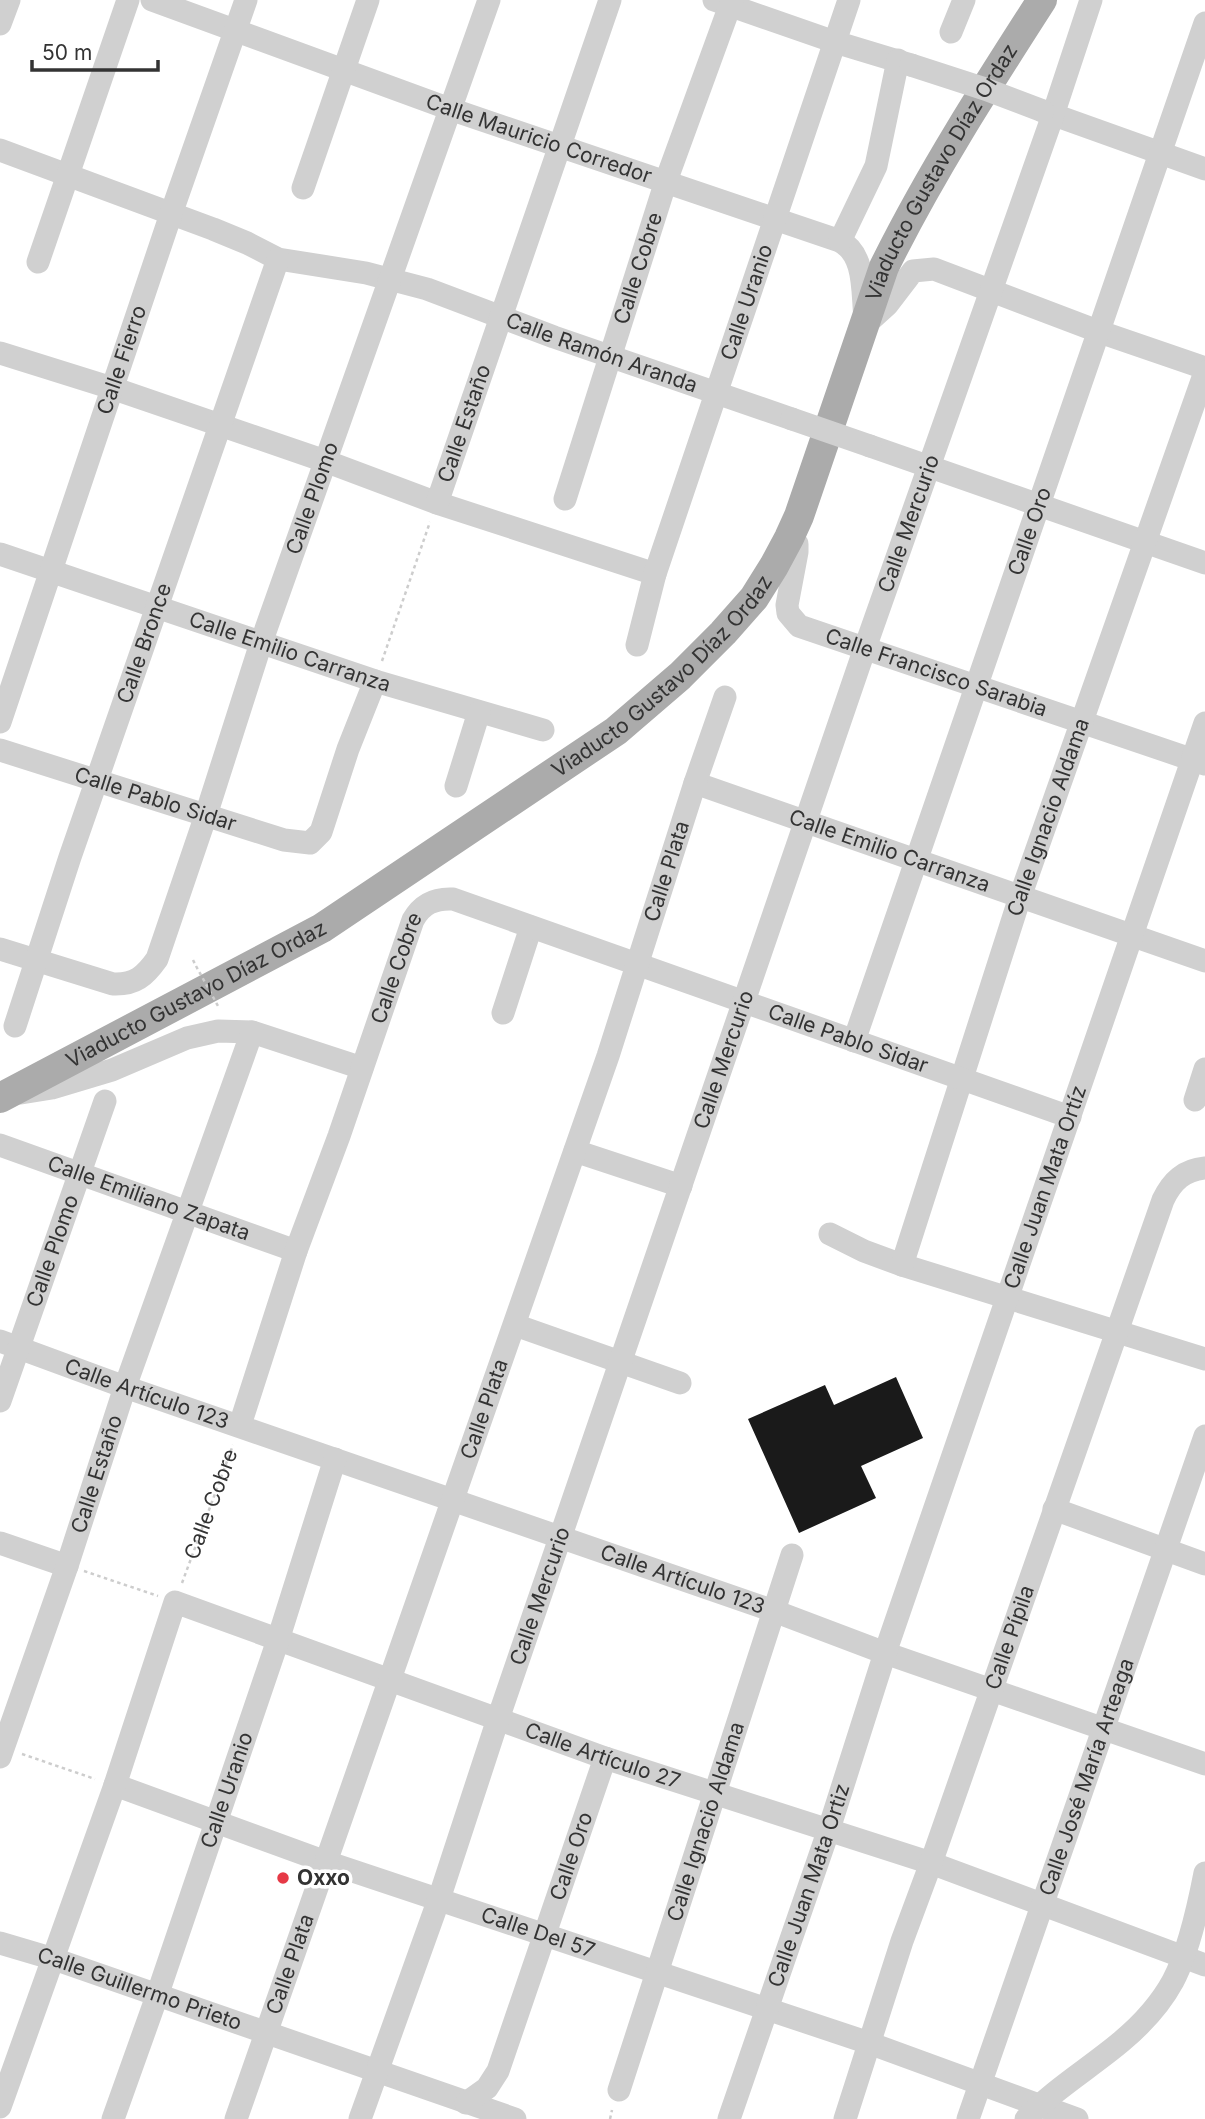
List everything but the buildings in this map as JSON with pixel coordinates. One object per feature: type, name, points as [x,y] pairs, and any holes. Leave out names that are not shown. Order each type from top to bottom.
[{"type":"main road","name":"Viaducto Gustavo Díaz Ordaz","points":[[2,1097],[322,928],[616,731],[680,676],[723,633],[754,598],[799,516],[884,267],[903,228],[971,111],[1042,0]]},
{"type":"street","points":[[0,24],[9,0]]},
{"type":"street","points":[[38,262],[128,0]]},
{"type":"street","name":"Calle Mauricio Corredor","points":[[152,0],[450,109],[841,241]]},
{"type":"street","name":"Calle Fierro","points":[[0,722],[246,0]]},
{"type":"street","points":[[303,188],[368,0]]},
{"type":"street","name":"Calle Plomo","points":[[36,960],[113,984],[125,985],[145,976],[157,959],[261,643],[489,0]]},
{"type":"street","name":"Calle Estaño","points":[[437,503],[610,0]]},
{"type":"street","name":"Calle Uranio","points":[[637,645],[654,574],[849,0]]},
{"type":"street","points":[[951,32],[964,0]]},
{"type":"street","name":"Calle Mercurio","points":[[360,2119],[439,1899],[498,1719],[865,648],[992,291],[1048,113],[1091,0]]},
{"type":"street","points":[[726,2],[1205,169]]},
{"type":"street","name":"Calle Cobre","points":[[565,499],[726,2]]},
{"type":"street","name":"Calle Oro","points":[[854,1041],[1205,23]]},
{"type":"street","points":[[866,324],[858,259],[853,250],[841,241],[876,166],[904,63]]},
{"type":"street","name":"Calle Ramón Aranda","points":[[0,150],[247,243],[278,260],[390,278],[427,289],[610,357],[1205,564]]},
{"type":"street","name":"Calle Bronce","points":[[15,1026],[97,780],[278,260]]},
{"type":"street","points":[[866,324],[887,305],[907,276],[918,268],[927,268],[1205,370]]},
{"type":"street","points":[[3,359],[112,388],[325,461],[437,503],[654,574]]},
{"type":"street","name":"Calle Ignacio Aldama","points":[[902,1265],[1020,897],[1205,370]]},
{"type":"street","name":"Calle Francisco Sarabia","points":[[789,538],[797,544],[797,552],[787,605],[788,614],[799,626],[1199,762]]},
{"type":"street","name":"Calle Emilio Carranza","points":[[0,554],[375,681],[543,730]]},
{"type":"street","name":"Calle Pablo Sidar","points":[[0,750],[284,840],[310,843],[321,832],[348,749],[375,681]]},
{"type":"street","name":"Calle Plata","points":[[236,2119],[575,1151],[725,696]]},
{"type":"street","points":[[456,786],[479,712]]},
{"type":"street","name":"Calle Juan Mata Ortíz","points":[[885,1653],[1132,936],[1199,762],[1205,723]]},
{"type":"street","name":"Calle Emilio Carranza","points":[[695,783],[1205,961]]},
{"type":"street","name":"Calle Pablo Sidar","points":[[427,903],[453,899],[1070,1117]]},
{"type":"street","name":"Calle Cobre","points":[[240,1425],[296,1251],[413,920],[427,903]]},
{"type":"street","points":[[503,1013],[531,927]]},
{"type":"street","points":[[0,949],[36,960]]},
{"type":"street","points":[[2,1097],[52,1088],[112,1070],[187,1038],[218,1031],[252,1032],[362,1068]]},
{"type":"street","name":"Calle Estaño","points":[[1,1751],[68,1566],[125,1387],[252,1032]]},
{"type":"street","points":[[1195,1100],[1205,1069]]},
{"type":"street","name":"Calle Plomo","points":[[0,1401],[9,1345],[105,1101]]},
{"type":"street","name":"Calle Emiliano Zapata","points":[[0,1145],[79,1171],[296,1251]]},
{"type":"street","points":[[575,1151],[681,1186]]},
{"type":"street","name":"Calle Pípila","points":[[845,2119],[902,1941],[1163,1200],[1171,1185],[1199,1169]]},
{"type":"street","points":[[830,1234],[864,1251],[902,1265],[1205,1359]]},
{"type":"street","points":[[515,1325],[680,1383]]},
{"type":"street","name":"Calle Artículo 123","points":[[9,1345],[1205,1764]]},
{"type":"street","name":"Calle José María Arteaga","points":[[968,2119],[1205,1436]]},
{"type":"street","name":"Calle Uranio","points":[[113,2119],[278,1640],[335,1459]]},
{"type":"street","points":[[1054,1510],[1205,1563]]},
{"type":"street","points":[[0,1543],[68,1566]]},
{"type":"street","name":"Calle Ignacio Aldama","points":[[619,2090],[792,1555]]},
{"type":"street","points":[[0,2107],[115,1785],[175,1602]]},
{"type":"street","name":"Calle Artículo 27","points":[[175,1602],[605,1758],[931,1863],[1205,1965]]},
{"type":"street","name":"Calle Juan Mata Ortiz","points":[[729,2119],[829,1829],[885,1653]]},
{"type":"street","name":"Calle Oro","points":[[479,2110],[487,2088],[498,2071],[605,1758]]},
{"type":"street","name":"Calle Del 57","points":[[115,1785],[326,1862],[545,1937],[869,2043],[980,2083],[1032,2112],[1077,2119]]},
{"type":"street","points":[[1032,2112],[1122,2041],[1144,2021],[1166,1991],[1182,1957],[1205,1873]]},
{"type":"street","name":"Calle Guillermo Prieto","points":[[0,1943],[54,1959],[479,2110],[515,2119]]},
{"type":"path","name":"Calle Estaño","points":[[375,681],[437,503]]},
{"type":"path","points":[[193,960],[218,1006]]},
{"type":"path","name":"Calle Cobre","points":[[175,1602],[240,1425]]},
{"type":"path","points":[[68,1566],[175,1602]]},
{"type":"path","points":[[1,1751],[115,1785]]},
{"type":"place","name":"Oxxo","points":[[283,1878]]}]
